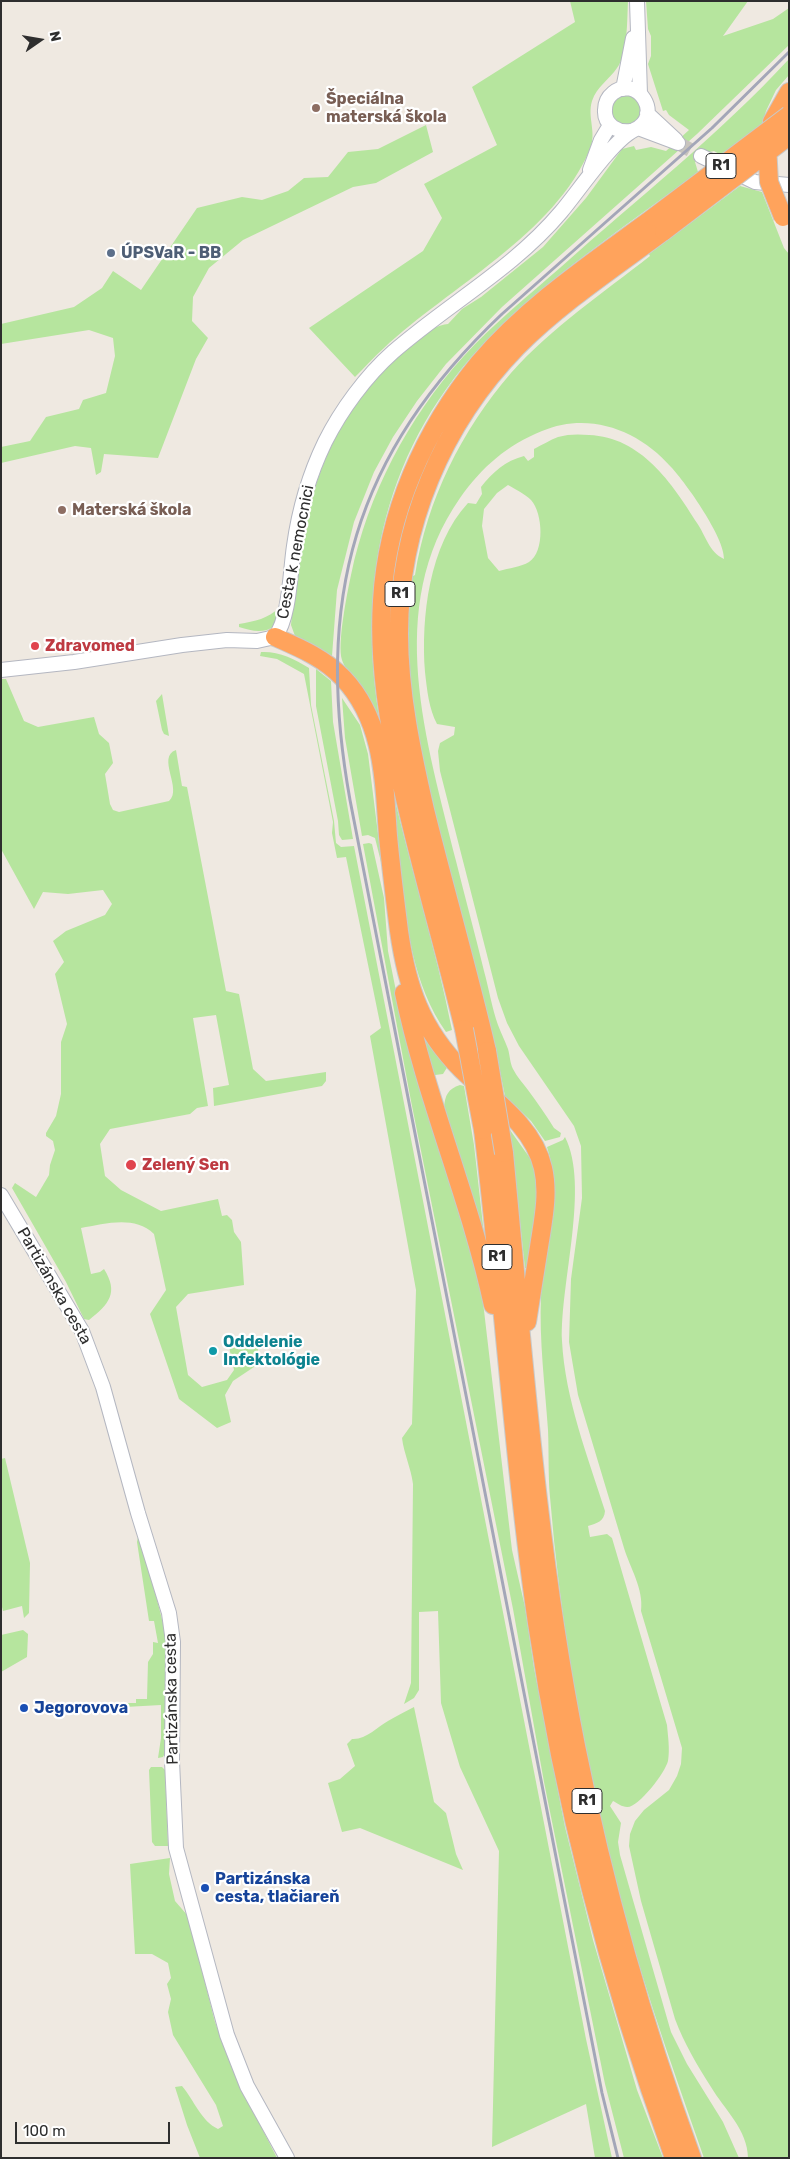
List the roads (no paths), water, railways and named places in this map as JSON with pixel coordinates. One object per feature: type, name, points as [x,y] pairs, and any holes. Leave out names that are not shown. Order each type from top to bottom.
[{"type":"highway","points":[[786,222],[769,182],[766,162],[768,134],[772,122],[789,92]]},
{"type":"highway","name":"R1","points":[[692,2158],[659,2063],[630,1970],[601,1859],[577,1753],[546,1561],[504,1153],[487,1050],[434,844],[406,718],[399,635],[400,590],[406,553],[420,503],[432,473],[450,436],[481,388],[518,346],[592,285],[659,224],[789,114]]},
{"type":"highway","name":"R1","points":[[674,2158],[626,2017],[602,1934],[581,1854],[563,1768],[537,1622],[483,1130],[464,1029],[406,804],[385,690],[382,652],[382,600],[391,541],[405,492],[423,449],[446,408],[480,362],[528,314],[789,136]]},
{"type":"highway","points":[[275,637],[314,655],[330,666],[351,687],[369,717],[375,732],[381,762],[402,954],[414,999],[426,1023],[442,1046],[461,1068],[517,1121],[538,1152],[544,1176],[545,1198],[523,1350]]},
{"type":"highway","points":[[275,637],[328,672],[343,688],[362,718],[369,735],[378,782],[393,930],[405,1001],[420,1058],[484,1268],[510,1383]]},
{"type":"street","points":[[637,1],[640,94]]},
{"type":"street","points":[[623,89],[638,16]]},
{"type":"street","points":[[623,89],[632,89],[640,94],[646,102],[648,113],[678,142],[635,130],[622,131],[610,125],[605,116],[606,104],[612,94],[623,89]]},
{"type":"street","name":"Cesta k nemocnici","points":[[1,670],[74,662],[191,644],[275,637],[283,622],[302,504],[316,460],[337,422],[364,384],[393,352],[532,242],[558,216],[615,145],[644,122],[648,113]]},
{"type":"street","name":"Cesta k nemocnici","points":[[585,183],[601,140],[610,125]]},
{"type":"street","points":[[701,156],[756,182],[789,186]]},
{"type":"street","name":"Partizánska cesta","points":[[1,1195],[82,1331],[102,1387],[170,1623],[173,1642],[172,1761],[176,1848],[226,2036],[247,2086],[287,2158]]},
{"type":"tunnel","points":[[678,143],[701,156]]},
{"type":"railway","points":[[618,2158],[602,2093],[350,800],[340,727],[338,660],[343,596],[357,535],[379,477],[410,421],[451,367],[502,314],[712,128],[789,52]]},
{"type":"place","name":"Špeciálna materská škola","points":[[316,108]]},
{"type":"place","name":"ÚPSVaR - BB","points":[[111,253]]},
{"type":"place","name":"Materská škola","points":[[62,510]]},
{"type":"place","name":"Zdravomed","points":[[35,646]]},
{"type":"place","name":"Zelený Sen","points":[[131,1165]]},
{"type":"place","name":"Oddelenie Infektológie","points":[[213,1351]]},
{"type":"place","name":"Jegorovova","points":[[24,1708]]},
{"type":"place","name":"Partizánska cesta, tlačiareň","points":[[205,1888]]}]
